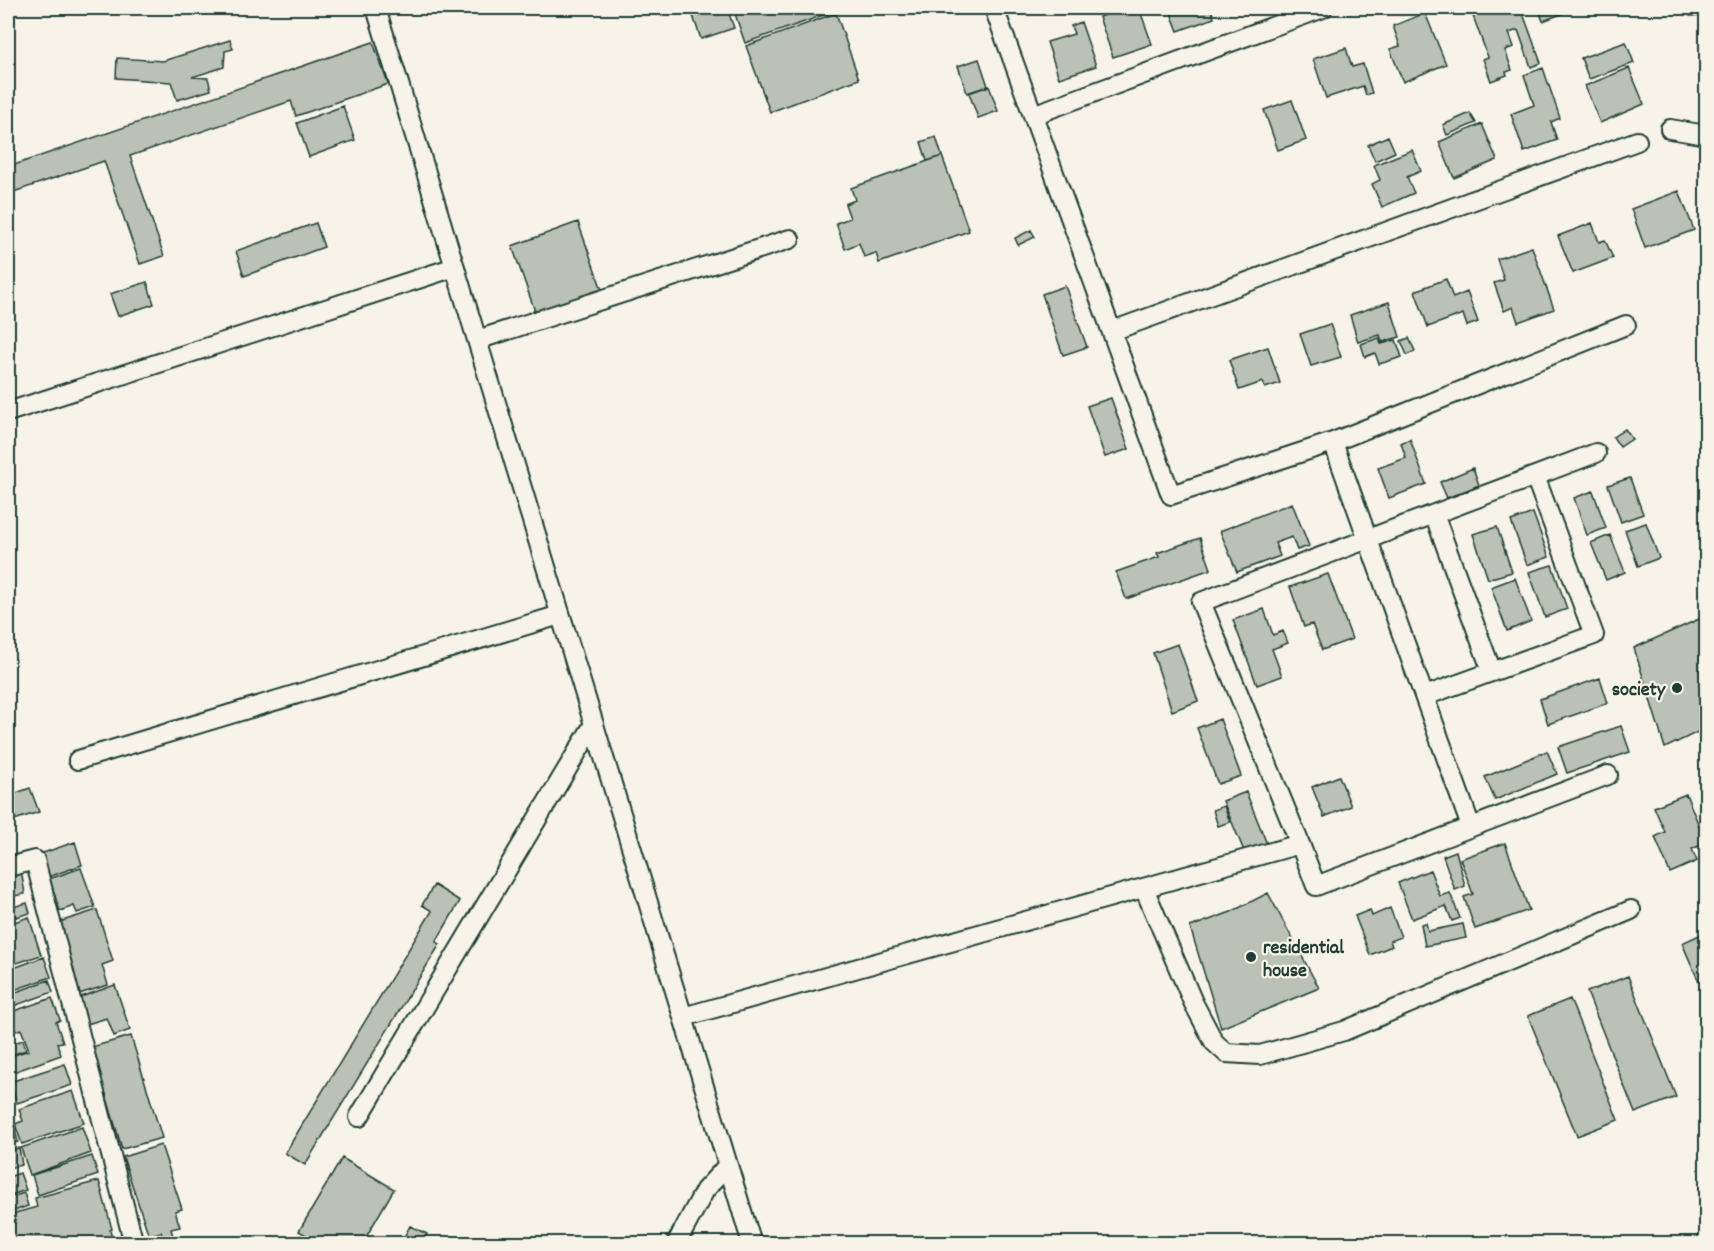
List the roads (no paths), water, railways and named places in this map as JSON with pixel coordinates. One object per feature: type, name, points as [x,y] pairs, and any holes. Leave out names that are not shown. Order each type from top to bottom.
[{"type":"street","points":[[376,8],[752,1244]]},
{"type":"street","points":[[994,8],[1171,495],[1333,442],[1626,325]]},
{"type":"street","points":[[1033,115],[1323,8]]},
{"type":"street","points":[[1670,129],[1707,135]]},
{"type":"street","points":[[1112,331],[1637,141]]},
{"type":"street","points":[[477,340],[790,239]]},
{"type":"street","points":[[8,412],[455,267]]},
{"type":"street","points":[[1333,442],[1471,827]]},
{"type":"street","points":[[1596,453],[1201,602],[1316,886],[1608,775]]},
{"type":"street","points":[[1425,696],[1594,635],[1535,476]]},
{"type":"street","points":[[1434,514],[1492,672]]},
{"type":"street","points":[[78,760],[560,615]]},
{"type":"street","points":[[359,1117],[594,724]]},
{"type":"street","points":[[683,1017],[1300,844]]},
{"type":"street","points":[[8,867],[35,860],[134,1244]]},
{"type":"street","points":[[1144,888],[1193,1002],[1214,1042],[1226,1053],[1260,1055],[1344,1031],[1631,910]]},
{"type":"street","points":[[676,1244],[705,1190],[728,1165]]},
{"type":"place","name":"society","points":[[1677,688]]},
{"type":"place","name":"residential house","points":[[1251,957]]}]
